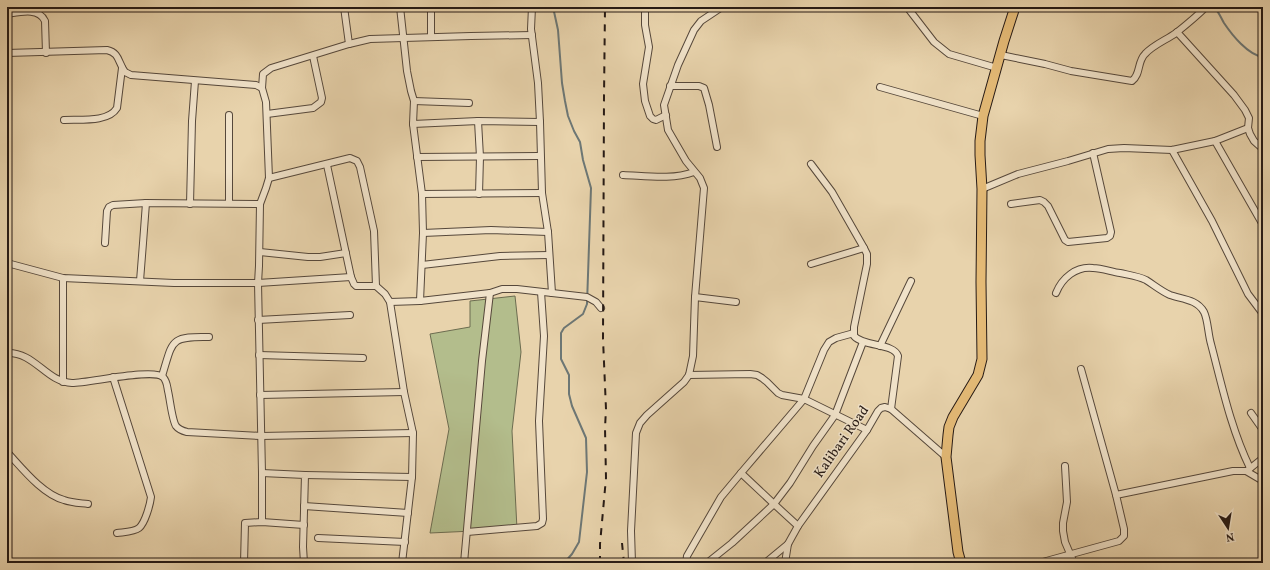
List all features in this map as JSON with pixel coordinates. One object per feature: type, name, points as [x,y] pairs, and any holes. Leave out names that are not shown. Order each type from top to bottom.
[{"type":"highway","points":[[961,563],[958,552],[946,457],[949,427],[978,376],[982,359],[982,189],[980,155],[983,116],[1015,7]]},
{"type":"street","points":[[344,7],[349,44]]},
{"type":"street","points":[[400,7],[409,82],[414,100],[413,124],[422,194],[423,233],[420,302]]},
{"type":"street","points":[[431,37],[432,7]]},
{"type":"street","points":[[532,7],[532,35],[538,83],[542,193],[548,232],[552,293]]},
{"type":"street","points":[[645,7],[645,25],[649,47],[643,84],[645,101],[650,116],[653,119],[656,120],[666,115]]},
{"type":"street","points":[[632,563],[631,531],[636,433],[640,423],[647,415],[684,382],[689,375],[693,356],[695,297],[704,188],[700,178],[686,161],[668,130],[664,105],[678,65],[698,24],[722,7]]},
{"type":"street","points":[[907,7],[934,42],[948,54],[997,68]]},
{"type":"street","points":[[1001,55],[1045,64],[1071,72],[1132,81],[1136,78],[1144,55],[1177,32],[1206,7]]},
{"type":"street","points":[[7,14],[22,10],[38,13],[43,16],[45,21],[46,53]]},
{"type":"street","points":[[1177,32],[1245,110],[1248,118],[1248,128],[1250,134],[1263,149]]},
{"type":"street","points":[[262,522],[258,283],[260,252],[260,204],[268,178],[266,102],[262,88],[263,74],[271,68],[370,39],[532,35]]},
{"type":"street","points":[[7,53],[108,50],[116,54],[122,68],[125,72],[131,75],[195,81],[256,84],[262,88]]},
{"type":"street","points":[[266,114],[313,108],[322,102],[313,56]]},
{"type":"street","points":[[64,120],[103,118],[114,113],[117,108],[122,68]]},
{"type":"street","points":[[190,204],[192,121],[195,81]]},
{"type":"street","points":[[670,86],[699,86],[704,88],[709,105],[717,147]]},
{"type":"street","points":[[880,87],[983,116]]},
{"type":"street","points":[[414,100],[469,104]]},
{"type":"street","points":[[229,115],[229,203]]},
{"type":"street","points":[[413,124],[478,121],[540,122]]},
{"type":"street","points":[[478,121],[480,194]]},
{"type":"street","points":[[982,189],[1018,174],[1093,153],[1116,148],[1172,150],[1215,141],[1248,128]]},
{"type":"street","points":[[1215,141],[1263,226]]},
{"type":"street","points":[[1172,150],[1212,221],[1248,294],[1260,306],[1263,314]]},
{"type":"street","points":[[1011,204],[1040,200],[1044,202],[1048,206],[1065,240],[1068,242],[1107,238],[1110,236],[1111,232],[1093,153]]},
{"type":"street","points":[[417,157],[540,156]]},
{"type":"street","points":[[268,178],[350,158],[354,159],[359,164],[374,231],[376,286]]},
{"type":"street","points":[[327,164],[351,277],[354,284],[356,286],[376,286],[385,294],[390,302],[404,392],[413,433],[412,477],[402,563]]},
{"type":"street","points":[[811,164],[832,192],[867,254],[867,264],[854,336],[863,342],[893,350],[897,353],[898,356],[891,410]]},
{"type":"street","points":[[623,175],[674,177],[684,176],[694,172]]},
{"type":"street","points":[[422,194],[542,193]]},
{"type":"street","points":[[140,282],[146,203]]},
{"type":"street","points":[[105,243],[107,211],[109,207],[113,205],[146,203],[260,204]]},
{"type":"street","points":[[423,233],[491,230],[548,232]]},
{"type":"street","points":[[811,264],[864,248]]},
{"type":"street","points":[[260,252],[308,257],[346,253]]},
{"type":"street","points":[[422,265],[500,256],[549,255]]},
{"type":"street","points":[[7,263],[63,278],[140,282],[258,283],[351,277]]},
{"type":"street","points":[[1056,293],[1062,281],[1073,272],[1079,269],[1094,268],[1138,277],[1171,295],[1193,301],[1199,305],[1204,312],[1209,338],[1248,470],[1263,481]]},
{"type":"street","points":[[63,278],[63,382]]},
{"type":"street","points":[[880,346],[911,281]]},
{"type":"street","points":[[390,302],[420,302],[517,289],[587,297],[596,302],[601,308]]},
{"type":"street","points":[[467,532],[537,526],[542,523],[539,422],[544,336],[541,292]]},
{"type":"street","points":[[464,563],[480,377],[490,293]]},
{"type":"street","points":[[695,297],[736,302]]},
{"type":"street","points":[[258,320],[350,315]]},
{"type":"street","points":[[686,563],[687,556],[721,497],[804,399],[824,350],[829,342],[836,338],[854,333]]},
{"type":"street","points":[[162,376],[170,348],[174,343],[186,338],[209,337]]},
{"type":"street","points":[[707,563],[732,543],[774,504],[790,483],[813,446],[835,415],[863,342]]},
{"type":"street","points":[[7,353],[24,356],[63,382],[73,383],[113,377],[155,374],[162,376],[167,381],[173,418],[178,428],[187,432],[261,436],[413,433]]},
{"type":"street","points":[[260,355],[363,358]]},
{"type":"street","points":[[1039,563],[1119,540],[1124,536],[1124,529],[1116,495],[1081,370]]},
{"type":"street","points":[[689,375],[757,375],[778,393],[804,399],[867,430]]},
{"type":"street","points":[[113,377],[151,497],[140,528],[117,533]]},
{"type":"street","points":[[260,395],[404,392]]},
{"type":"street","name":"Kalibari Road","points":[[785,563],[788,544],[798,526],[867,430],[881,408],[886,407],[891,410],[946,457]]},
{"type":"street","points":[[1251,413],[1263,430]]},
{"type":"street","points":[[7,452],[49,493],[62,500],[88,504]]},
{"type":"street","points":[[1116,495],[1233,471],[1248,470],[1263,458]]},
{"type":"street","points":[[1065,466],[1067,502],[1063,531],[1065,542],[1074,563]]},
{"type":"street","points":[[262,473],[412,477]]},
{"type":"street","points":[[741,473],[798,526]]},
{"type":"street","points":[[304,563],[305,475]]},
{"type":"street","points":[[304,506],[408,512]]},
{"type":"street","points":[[244,563],[245,523],[262,522],[304,525]]},
{"type":"street","points":[[318,538],[405,542]]},
{"type":"street","points":[[765,563],[788,544]]},
{"type":"green space","points":[[515,296],[521,352],[512,431],[517,529],[430,533],[449,429],[430,334],[470,327],[470,301]]},
{"type":"waterway","points":[[553,7],[558,30],[562,83],[568,116],[580,142],[583,160],[591,188],[587,304],[583,314],[564,328],[561,333],[561,359],[569,375],[569,394],[572,406],[586,438],[587,472],[579,542],[572,554],[564,563]]},
{"type":"waterway","points":[[1214,7],[1236,39],[1246,49],[1263,57]]},
{"type":"railway","points":[[600,563],[600,544],[606,478],[606,409],[603,339],[605,7]]},
{"type":"railway","points":[[622,543],[624,563]]}]
